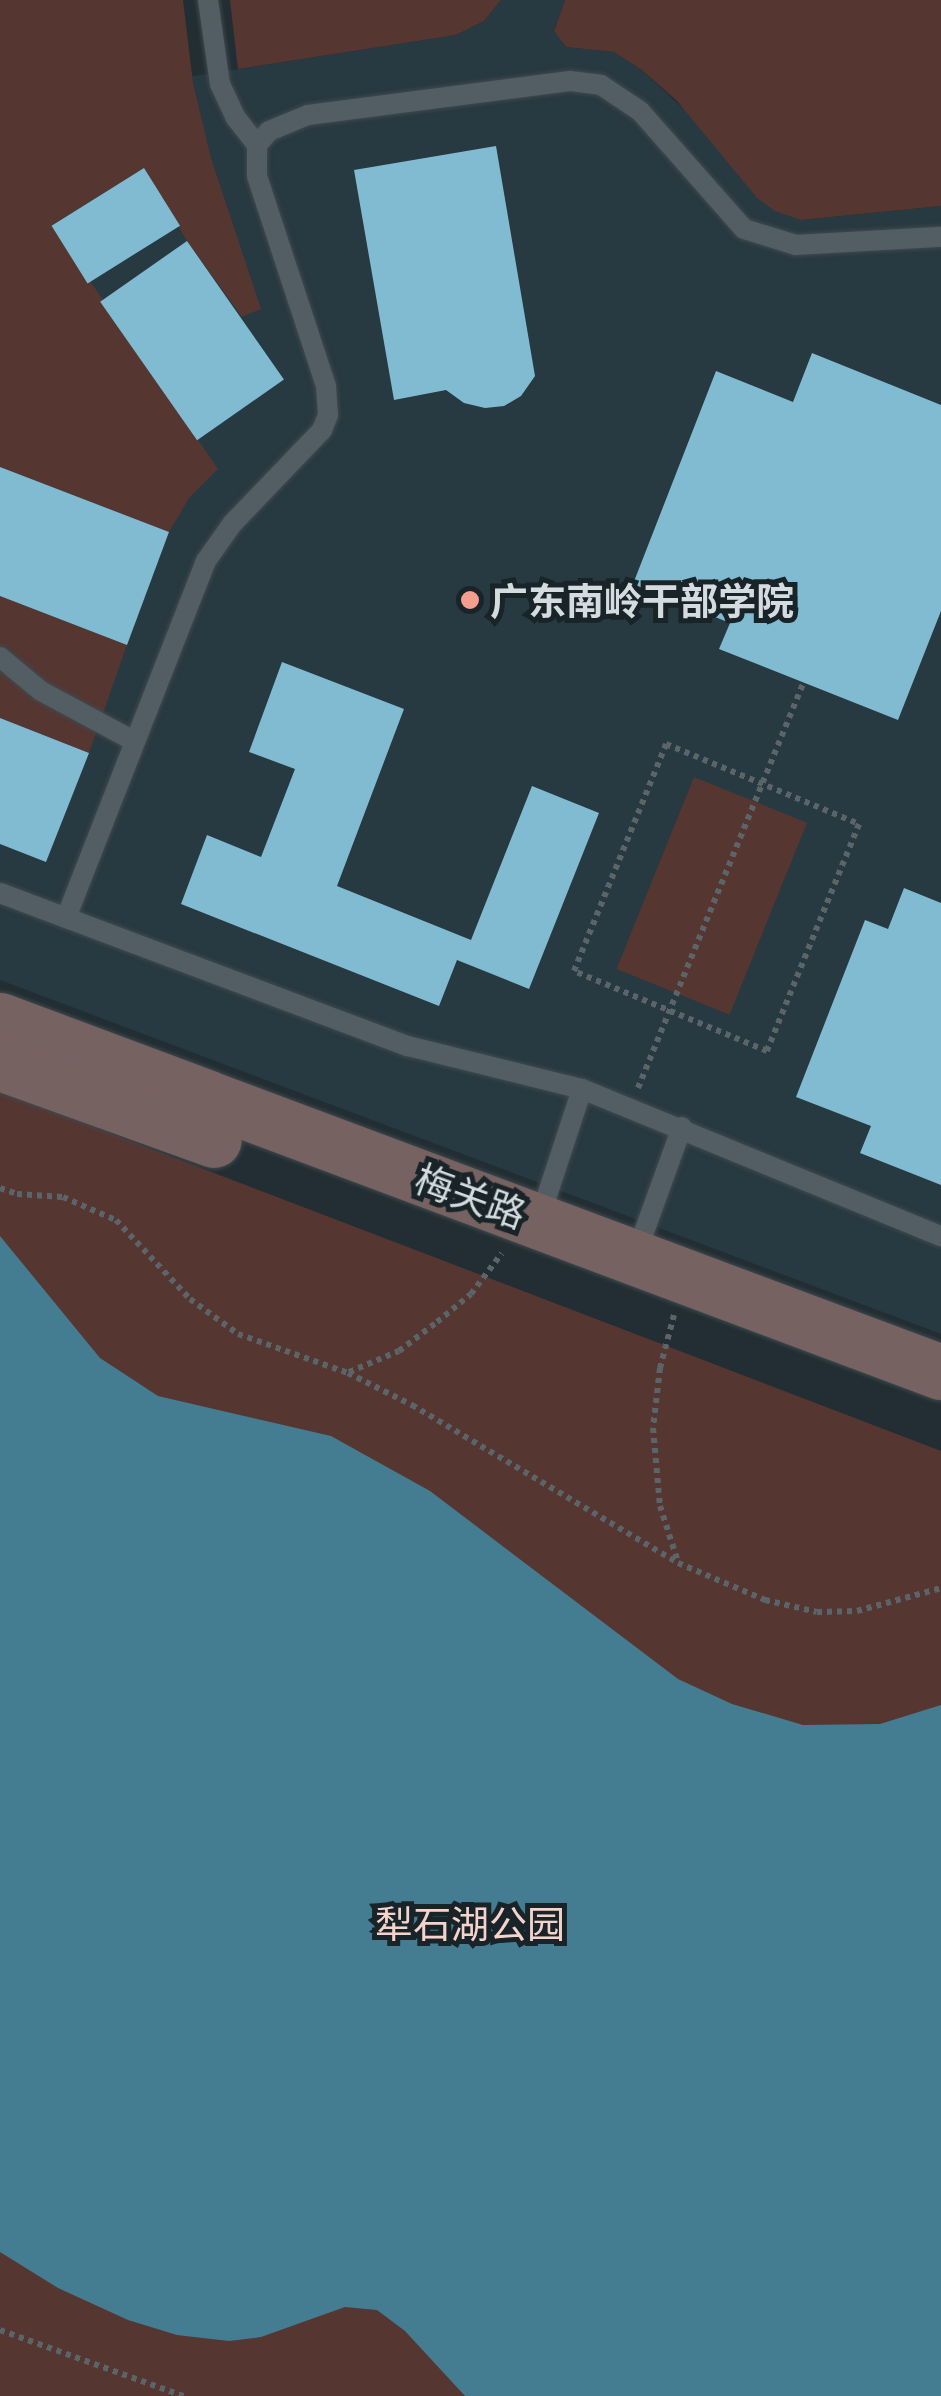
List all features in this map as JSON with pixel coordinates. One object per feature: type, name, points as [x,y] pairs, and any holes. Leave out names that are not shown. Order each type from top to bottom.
[{"type":"street","name":"梅关路","points":[[0,1020],[523,1233],[677,1306],[941,1408]]},
{"type":"street","name":"梅关路","points":[[0,1063],[523,1233],[635,1256],[941,1372]]},
{"type":"lane","points":[[66,918],[206,561],[232,524],[322,430],[328,415],[326,386],[257,176],[257,145],[236,118],[220,84],[208,0]]},
{"type":"lane","points":[[257,145],[269,131],[308,115],[570,81],[601,85],[640,110],[744,229],[796,245],[941,236]]},
{"type":"lane","points":[[0,657],[42,691],[134,741]]},
{"type":"lane","points":[[0,893],[408,1046],[582,1089],[941,1236]]},
{"type":"lane","points":[[523,1233],[582,1089]]},
{"type":"lane","points":[[635,1256],[682,1127]]},
{"type":"path","points":[[630,1108],[804,682]]},
{"type":"path","points":[[666,744],[762,784],[859,824],[767,1051],[574,972],[666,744]]},
{"type":"path","points":[[0,1188],[18,1194],[63,1197],[116,1220],[190,1300],[238,1334],[348,1373],[412,1405],[678,1564],[766,1600],[816,1612],[857,1611],[941,1588]]},
{"type":"path","points":[[348,1373],[399,1350],[437,1322],[471,1294],[523,1233]]},
{"type":"path","points":[[677,1306],[660,1368],[653,1428],[660,1506],[678,1564]]},
{"type":"path","points":[[0,2330],[183,2396]]},
{"type":"shaded area","name":"广东南岭干部学院","points":[[501,0],[565,0],[554,30],[566,47],[614,52],[642,70],[802,220],[941,206],[941,1334],[0,980],[0,117],[91,92],[456,35],[484,21]]},
{"type":"green space","points":[[0,0],[183,0],[193,83],[211,158],[261,309],[242,317],[187,241],[144,168],[52,225],[218,469],[189,498],[169,532],[0,467]]},
{"type":"green space","points":[[230,0],[501,0],[484,21],[456,35],[238,69]]},
{"type":"green space","points":[[565,0],[941,0],[941,206],[801,220],[775,211],[757,198],[677,101],[642,70],[614,52],[566,47],[554,31]]},
{"type":"green space","points":[[0,596],[127,645],[89,753],[0,718]]},
{"type":"green space","points":[[694,777],[807,823],[730,1015],[616,969]]},
{"type":"green space","name":"犁石湖公园","points":[[0,1091],[941,1451],[941,2396],[0,2396]]},
{"type":"water","name":"犁石湖公园","points":[[0,1236],[100,1358],[158,1396],[331,1436],[430,1491],[678,1679],[732,1704],[803,1725],[880,1724],[941,1705],[941,2396],[465,2396],[405,2331],[377,2310],[345,2307],[261,2337],[229,2341],[177,2335],[128,2320],[58,2288],[0,2252]]},
{"type":"building","points":[[496,146],[535,376],[521,396],[504,406],[485,408],[464,403],[446,390],[394,400],[354,170]]},
{"type":"building","points":[[144,168],[180,226],[88,283],[52,226]]},
{"type":"building","points":[[187,241],[284,379],[197,440],[100,302]]},
{"type":"building","points":[[812,353],[941,405],[941,611],[898,720],[719,649],[730,623],[633,584],[716,371],[793,402]]},
{"type":"building","points":[[0,467],[169,532],[127,645],[0,596]]},
{"type":"building","points":[[282,662],[404,709],[337,886],[471,940],[532,786],[599,813],[529,989],[457,960],[439,1006],[181,904],[207,835],[261,857],[295,769],[249,752]]},
{"type":"building","points":[[0,718],[89,753],[46,862],[0,844]]},
{"type":"building","points":[[904,888],[941,903],[941,1185],[860,1153],[871,1126],[796,1097],[865,920],[888,929]]},
{"type":"place","name":"广东南岭干部学院","points":[[470,600]]}]
